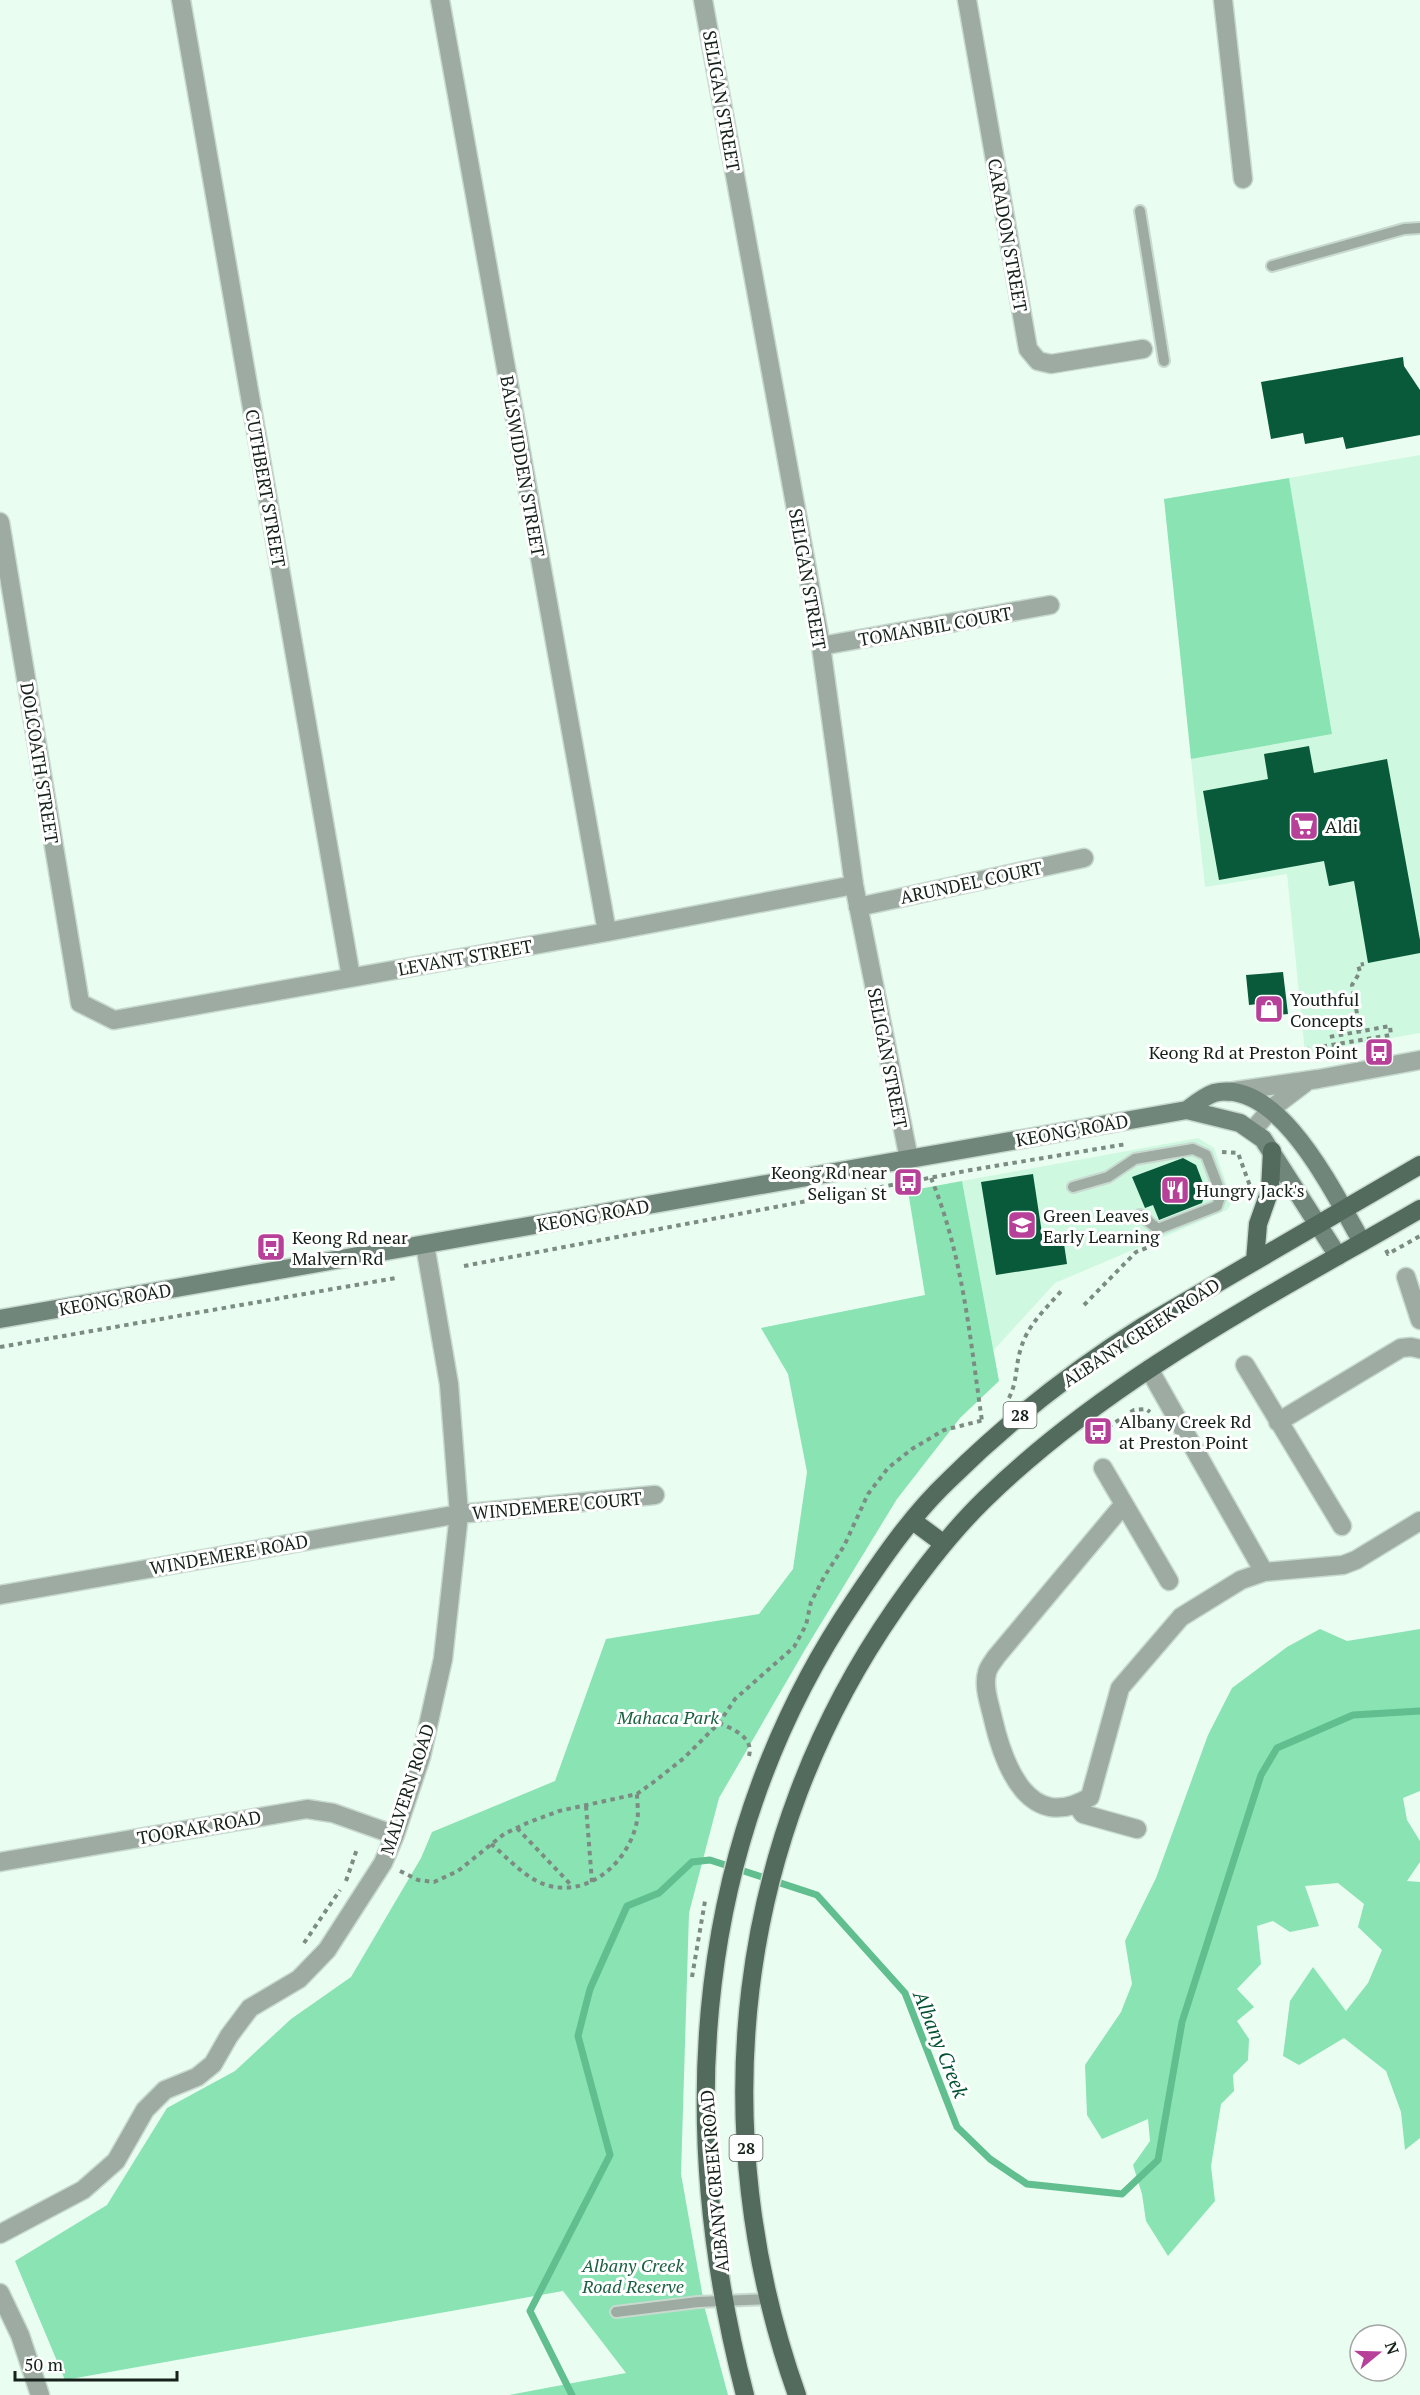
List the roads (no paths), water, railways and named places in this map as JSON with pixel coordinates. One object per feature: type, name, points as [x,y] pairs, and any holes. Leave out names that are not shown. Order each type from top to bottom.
[{"type":"main road","points":[[1255,1261],[1258,1224],[1270,1190],[1272,1151]]},
{"type":"main road","name":"ALBANY CREEK ROAD","points":[[745,2395],[725,2302],[711,2186],[706,2085],[711,1991],[727,1894],[746,1824],[770,1758],[800,1690],[835,1630],[874,1572],[913,1521],[947,1481],[1052,1389],[1132,1333],[1420,1165]]},
{"type":"main road","name":"ALBANY CREEK ROAD","points":[[797,2395],[768,2299],[754,2229],[744,2092],[746,2012],[765,1897],[783,1833],[818,1741],[844,1690],[875,1638],[944,1544],[986,1497],[1082,1416],[1149,1369],[1420,1209]]},
{"type":"main road","points":[[913,1521],[944,1544]]},
{"type":"street","name":"CUTHBERT STREET","points":[[181,0],[351,977]]},
{"type":"street","name":"BALSWIDDEN STREET","points":[[440,0],[606,932]]},
{"type":"street","name":"SELIGAN STREET","points":[[703,0],[821,646],[854,885],[909,1159]]},
{"type":"street","name":"CARADON STREET","points":[[967,0],[1028,349],[1038,361],[1051,364],[1143,349]]},
{"type":"street","points":[[1223,0],[1244,179]]},
{"type":"street","name":"DOLCOATH STREET","points":[[0,522],[80,1003]]},
{"type":"street","name":"TOMANBIL COURT","points":[[821,646],[1050,605]]},
{"type":"street","name":"ARUNDEL COURT","points":[[858,907],[1084,858]]},
{"type":"street","name":"LEVANT STREET","points":[[80,1003],[114,1020],[854,885]]},
{"type":"street","name":"KEONG ROAD","points":[[0,1319],[1186,1110],[1213,1093],[1318,1079],[1420,1060]]},
{"type":"street","name":"KEONG ROAD","points":[[1253,1130],[1272,1108],[1296,1087],[1318,1079]]},
{"type":"street","points":[[1228,1092],[1250,1096],[1272,1108],[1292,1131],[1362,1242]]},
{"type":"street","name":"KEONG ROAD","points":[[1186,1110],[1240,1123],[1253,1130],[1272,1151],[1338,1256]]},
{"type":"street","name":"MALVERN ROAD","points":[[0,2234],[83,2190],[116,2161],[146,2110],[165,2090],[197,2077],[213,2064],[229,2036],[250,2008],[298,1979],[327,1950],[383,1863],[395,1835],[421,1757],[443,1659],[459,1514],[449,1384],[425,1245]]},
{"type":"street","points":[[1278,1422],[1401,1348],[1419,1349],[1420,1321],[1406,1277]]},
{"type":"street","points":[[1245,1365],[1342,1526]]},
{"type":"street","points":[[1149,1369],[1264,1572]]},
{"type":"street","points":[[1103,1468],[1169,1581]]},
{"type":"street","name":"WINDEMERE COURT","points":[[459,1514],[655,1496]]},
{"type":"street","points":[[1124,1504],[996,1657],[986,1673],[986,1689],[1000,1751],[1018,1786],[1035,1803],[1062,1809],[1077,1805],[1090,1797],[1120,1688],[1180,1617],[1241,1580],[1264,1572],[1343,1565],[1420,1521]]},
{"type":"street","name":"WINDEMERE ROAD","points":[[0,1595],[459,1514]]},
{"type":"street","points":[[1077,1805],[1083,1814],[1137,1829]]},
{"type":"street","name":"TOORAK ROAD","points":[[0,1862],[307,1809],[333,1813],[395,1835]]},
{"type":"street","points":[[0,2293],[20,2335],[40,2395]]},
{"type":"lane","points":[[1140,211],[1164,362]]},
{"type":"lane","points":[[1272,266],[1404,229],[1420,228]]},
{"type":"lane","points":[[1143,349],[1161,346]]},
{"type":"lane","points":[[1073,1187],[1108,1177],[1135,1159],[1184,1150],[1200,1151],[1206,1155],[1221,1194],[1217,1206],[1158,1229],[1140,1215]]},
{"type":"lane","points":[[616,2312],[698,2302],[768,2299]]},
{"type":"waterway","name":"Albany Creek","points":[[572,2395],[530,2311],[610,2155],[578,2036],[590,1989],[627,1906],[659,1893],[692,1862],[710,1860],[817,1895],[905,1993],[957,2127],[990,2159],[1027,2184],[1122,2194],[1158,2160],[1182,2022],[1261,1775],[1277,1748],[1353,1715],[1420,1711]]},
{"type":"place","name":"Aldi","points":[[1304,826]]},
{"type":"place","name":"Youthful Concepts","points":[[1269,1009]]},
{"type":"place","name":"Keong Rd at Preston Point","points":[[1379,1052]]},
{"type":"place","name":"Keong Rd near Seligan St","points":[[908,1182]]},
{"type":"place","name":"Hungry Jack's","points":[[1175,1190]]},
{"type":"place","name":"Green Leaves Early Learning","points":[[1022,1225]]},
{"type":"place","name":"Keong Rd near Malvern Rd","points":[[271,1247]]},
{"type":"place","name":"Albany Creek Rd at Preston Point","points":[[1098,1431]]},
{"type":"park label","name":"Mahaca Park","points":[[668,1717]]},
{"type":"park label","name":"Albany Creek Road Reserve","points":[[633,2275]]}]
